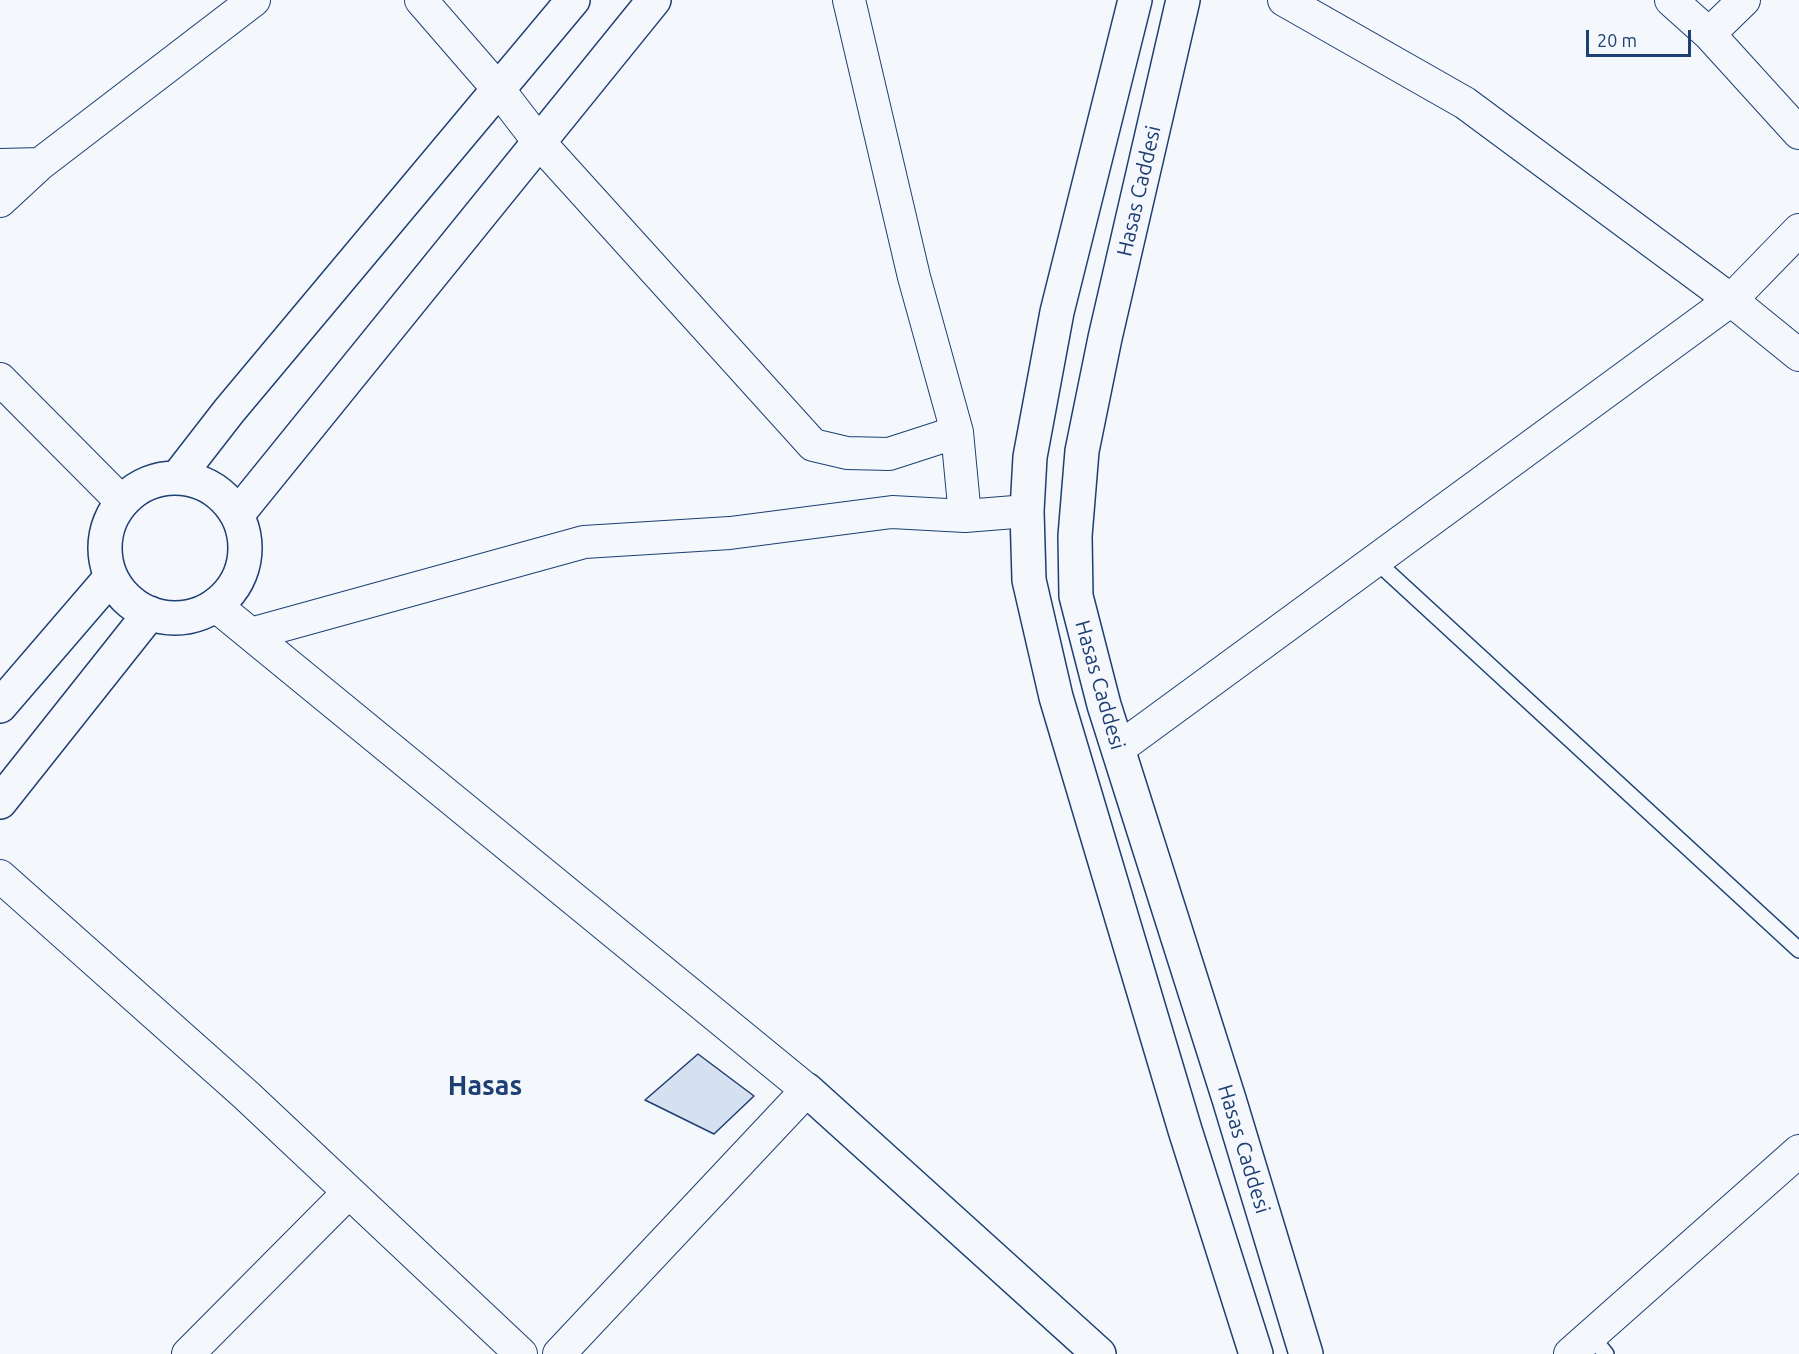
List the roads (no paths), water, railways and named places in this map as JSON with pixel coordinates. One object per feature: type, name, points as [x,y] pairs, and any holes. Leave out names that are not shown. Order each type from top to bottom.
[{"type":"main road","points":[[177,478],[229,411],[573,0]]},
{"type":"main road","points":[[237,515],[654,0]]},
{"type":"main road","name":"Hasas Caddesi","points":[[1135,0],[1057,312],[1030,457],[1027,511],[1029,580],[1056,697],[1185,1130],[1256,1354]]},
{"type":"main road","name":"Hasas Caddesi","points":[[1183,0],[1105,338],[1082,451],[1074,536],[1076,596],[1104,705],[1229,1099],[1306,1354]]},
{"type":"main road","points":[[177,478],[196,480],[212,488],[227,500],[237,515],[244,534],[245,554],[240,574],[230,592],[215,605],[200,613],[184,617],[167,617],[150,613],[134,604],[121,592],[111,577],[106,558],[105,538],[111,519],[122,502],[147,484],[177,478]]},
{"type":"main road","points":[[0,706],[111,577]]},
{"type":"main road","points":[[0,802],[150,613]]},
{"type":"main road","points":[[807,1090],[1099,1354]]},
{"type":"street","points":[[0,201],[39,164],[254,0]]},
{"type":"street","points":[[421,0],[499,90],[538,142],[813,445],[847,453],[889,453],[957,432]]},
{"type":"street","points":[[849,0],[914,277],[957,432],[965,516]]},
{"type":"street","points":[[1284,0],[1465,103],[1731,300],[1799,355]]},
{"type":"street","points":[[1671,0],[1709,34],[1799,133]]},
{"type":"street","points":[[1709,34],[1744,0]]},
{"type":"street","points":[[0,165],[39,164]]},
{"type":"street","points":[[1118,750],[1731,300],[1799,230]]},
{"type":"street","points":[[0,379],[122,502]]},
{"type":"street","points":[[251,634],[584,542],[730,533],[892,512],[965,516],[1027,511]]},
{"type":"street","points":[[215,605],[807,1090],[559,1354]]},
{"type":"street","points":[[0,876],[246,1095],[522,1354]]},
{"type":"street","points":[[1589,1348],[1799,1150]]},
{"type":"street","points":[[188,1354],[349,1192]]},
{"type":"lane","points":[[1376,561],[1799,950]]},
{"type":"district","name":"Hasas","points":[[485,1086]]}]
